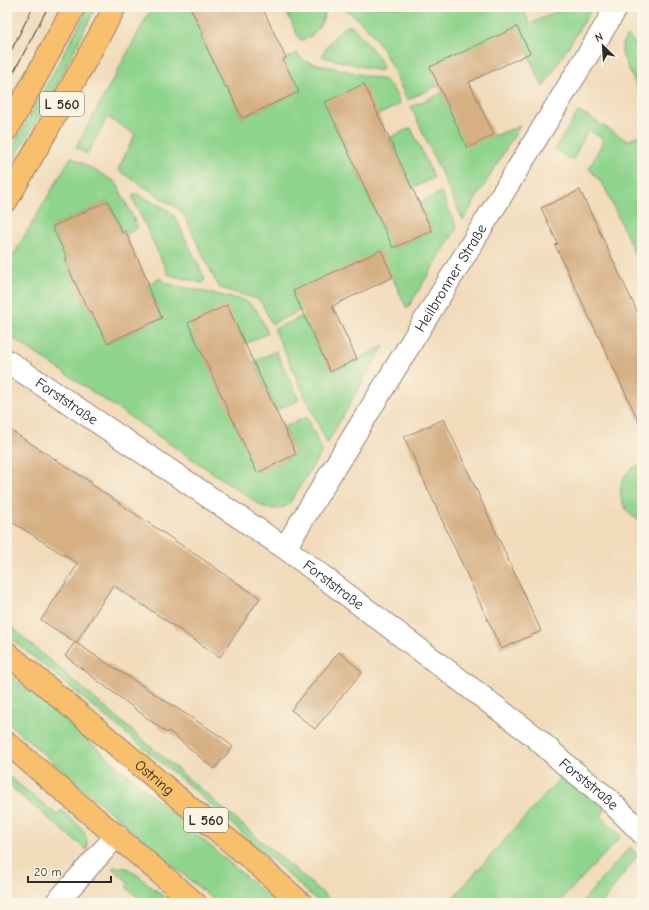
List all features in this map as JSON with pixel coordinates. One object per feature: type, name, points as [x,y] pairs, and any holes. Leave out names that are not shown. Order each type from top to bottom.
[{"type":"main road","name":"L 560","points":[[7,130],[74,7]]},
{"type":"main road","name":"L 560","points":[[7,200],[115,7]]},
{"type":"main road","name":"Ostring","points":[[7,653],[301,903]]},
{"type":"main road","points":[[7,744],[196,903]]},
{"type":"street","name":"Heilbronner Straße","points":[[285,548],[617,7]]},
{"type":"street","name":"Forststraße","points":[[7,361],[285,548],[534,736],[567,766],[607,798],[642,833]]},
{"type":"street","points":[[56,903],[117,835]]},
{"type":"green space","points":[[89,7],[96,7],[51,96],[7,171],[7,158]]},
{"type":"green space","points":[[152,7],[190,7],[225,87],[227,86],[242,118],[298,92],[283,60],[297,53],[304,61],[384,80],[392,87],[400,104],[378,115],[334,122],[393,248],[432,231],[419,203],[441,192],[457,228],[407,309],[381,253],[303,309],[272,324],[261,302],[257,299],[220,288],[186,219],[180,210],[118,170],[135,134],[107,117],[87,154],[76,148]]},
{"type":"green space","points":[[284,7],[321,7],[325,13],[322,22],[316,31],[309,37],[300,40]]},
{"type":"green space","points":[[341,7],[522,7],[530,24],[567,7],[593,7],[543,87],[527,52],[439,85],[407,100],[382,48],[354,15]]},
{"type":"green space","points":[[348,26],[353,27],[377,55],[383,67],[382,70],[380,71],[323,57],[322,55],[333,38]]},
{"type":"green space","points":[[627,35],[642,51],[642,98],[622,54],[622,44]]},
{"type":"green space","points":[[442,93],[494,136],[520,126],[463,220],[411,107]]},
{"type":"green space","points":[[578,112],[588,116],[627,141],[642,134],[642,269],[605,188],[589,169],[604,139],[588,130],[572,161],[555,149]]},
{"type":"green space","points":[[411,128],[434,178],[412,188],[389,138]]},
{"type":"green space","points":[[71,157],[114,181],[118,186],[138,228],[126,234],[125,232],[122,233],[108,201],[52,227],[67,258],[65,260],[89,311],[91,311],[107,343],[162,318],[147,285],[160,278],[169,284],[246,301],[256,309],[268,333],[245,344],[237,327],[258,472],[296,454],[284,427],[307,417],[322,451],[289,504],[286,506],[276,509],[262,506],[7,334],[7,266]]},
{"type":"green space","points":[[134,194],[139,195],[168,210],[175,217],[205,279],[203,283],[168,274],[134,201]]},
{"type":"green space","points":[[306,315],[356,360],[384,346],[327,443],[274,329]]},
{"type":"green space","points":[[276,351],[299,400],[276,410],[254,362]]},
{"type":"green space","points":[[642,464],[642,521],[637,519],[625,507],[622,501],[621,488],[625,475],[631,469]]},
{"type":"green space","points":[[7,622],[27,641],[334,903],[320,903],[192,788],[7,635]]},
{"type":"green space","points":[[7,673],[62,718],[276,903],[217,903],[152,848],[7,722]]},
{"type":"green space","points":[[7,775],[57,815],[61,810],[76,822],[86,837],[87,850],[7,784]]},
{"type":"green space","points":[[560,778],[597,802],[605,810],[601,817],[621,836],[615,843],[558,903],[448,903]]},
{"type":"green space","points":[[630,847],[638,855],[602,903],[581,903]]},
{"type":"green space","points":[[112,868],[127,868],[165,898],[161,903],[153,903],[150,901],[148,903],[144,903],[126,887],[129,883]]},
{"type":"building","points":[[190,7],[262,7],[286,58],[283,60],[299,92],[242,118],[227,86],[225,87]]},
{"type":"building","points":[[517,27],[530,53],[469,82],[494,135],[467,148],[430,67]]},
{"type":"building","points":[[364,84],[432,231],[393,248],[325,102]]},
{"type":"building","points":[[580,190],[642,322],[642,428],[555,245],[558,244],[541,208]]},
{"type":"building","points":[[108,201],[122,233],[125,231],[143,270],[149,284],[147,285],[162,318],[107,343],[91,311],[89,312],[74,281],[65,260],[67,258],[52,227]]},
{"type":"building","points":[[381,250],[393,277],[332,306],[357,359],[330,372],[293,291]]},
{"type":"building","points":[[227,305],[296,454],[257,473],[188,323]]},
{"type":"building","points":[[444,419],[541,631],[501,649],[404,437]]},
{"type":"building","points":[[7,428],[92,483],[91,484],[260,598],[220,657],[113,585],[76,643],[223,738],[233,747],[214,769],[169,731],[167,733],[65,656],[75,642],[41,620],[78,564],[7,519]]},
{"type":"building","points":[[339,652],[362,672],[315,729],[291,710]]},
{"type":"tram line","points":[[7,59],[33,7]]},
{"type":"tram line","points":[[7,85],[48,7]]}]
